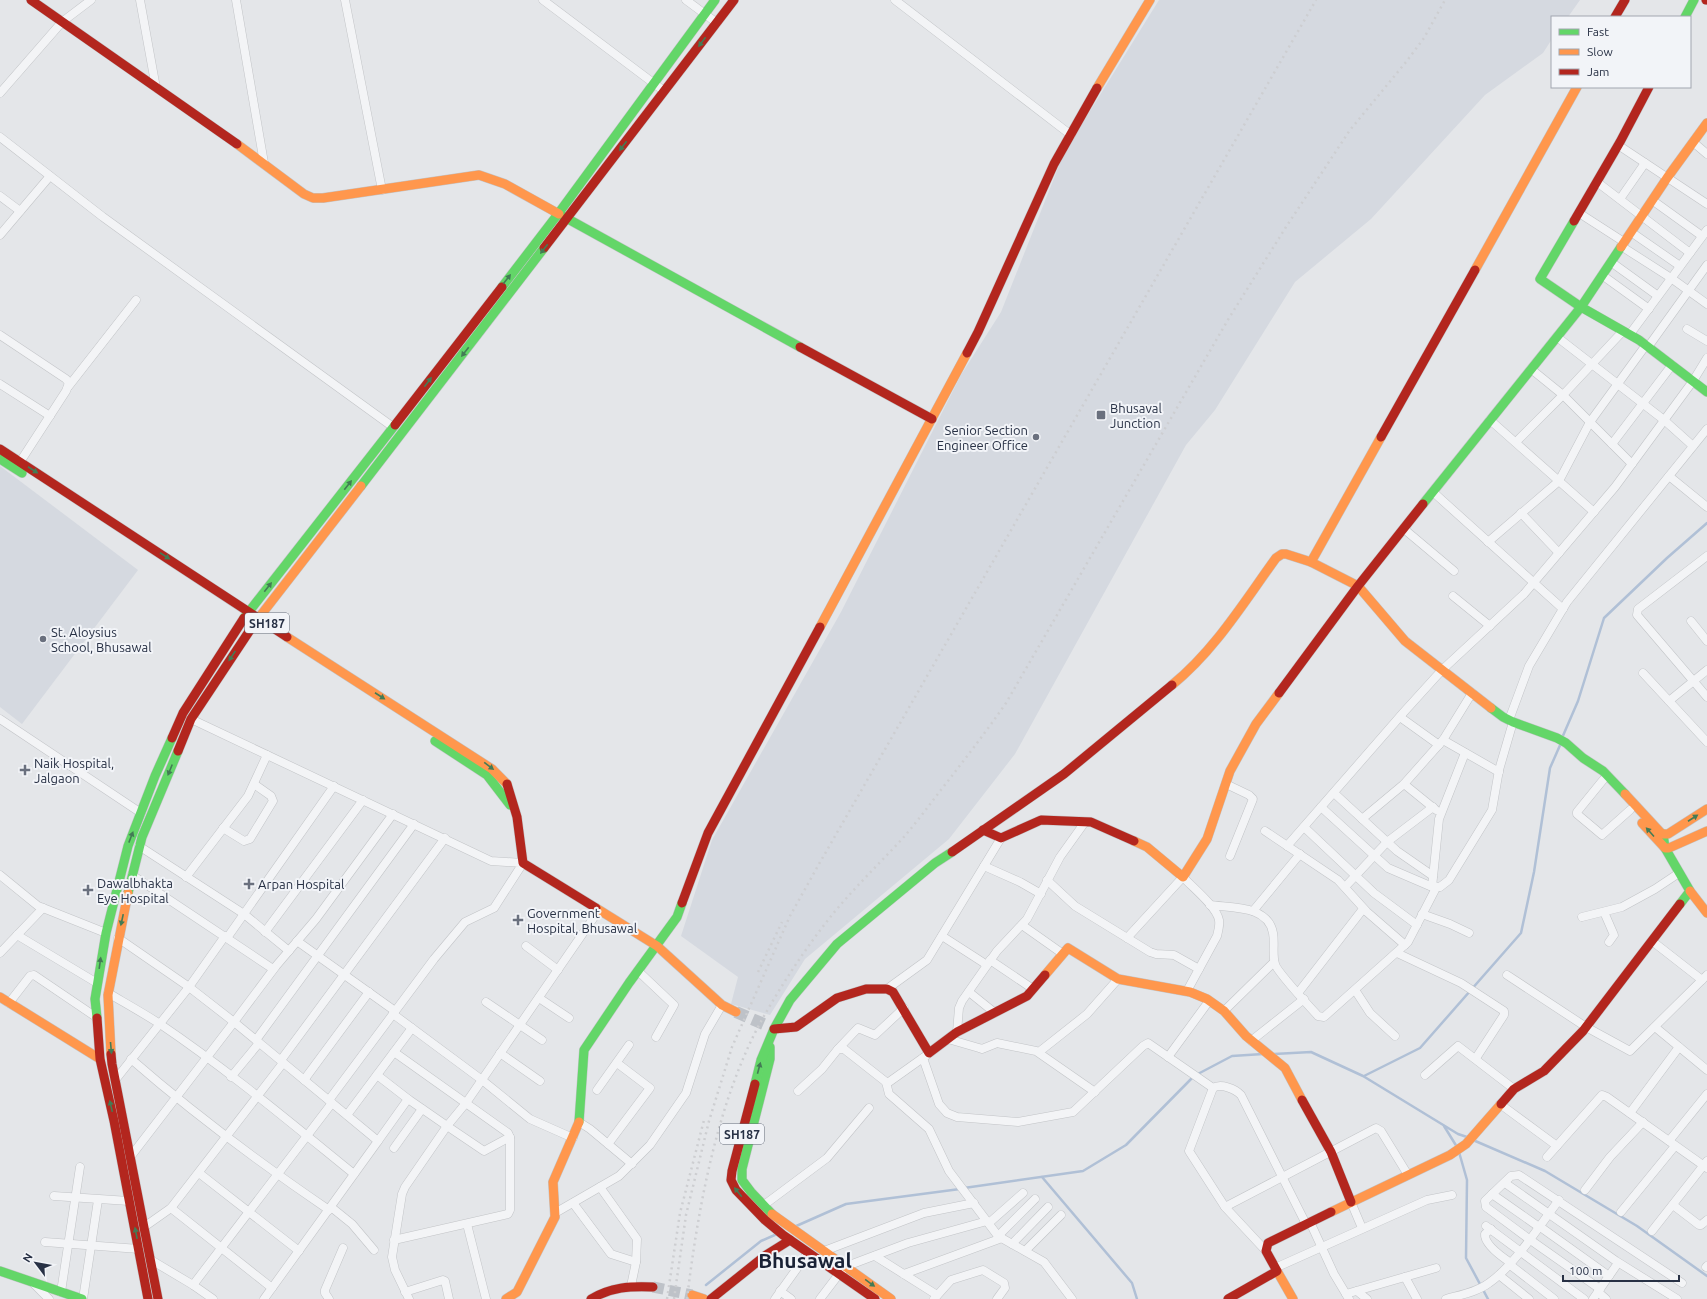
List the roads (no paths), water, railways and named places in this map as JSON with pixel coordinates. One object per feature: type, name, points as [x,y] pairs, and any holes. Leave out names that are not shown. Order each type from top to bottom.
[{"type":"main road","points":[[31,0],[264,163],[304,194],[313,198],[382,190],[479,175],[505,184],[932,419]]},
{"type":"main road","points":[[148,1299],[114,1121],[100,1059],[95,1000],[106,933],[128,846],[183,713],[246,614],[394,427],[558,214],[715,0]]},
{"type":"main road","points":[[158,1299],[112,1064],[107,1002],[118,938],[139,846],[191,719],[256,620],[330,527],[734,0]]},
{"type":"main road","points":[[506,1299],[517,1292],[555,1217],[553,1182],[579,1122],[584,1050],[678,916],[708,833],[978,332],[1054,164],[1118,52],[1150,0]]},
{"type":"main road","points":[[1616,16],[1625,0]]},
{"type":"main road","points":[[1686,16],[1694,0]]},
{"type":"main road","points":[[1311,562],[1575,88]]},
{"type":"main road","points":[[1648,88],[1618,146],[1540,278],[1581,307],[1627,332],[1707,392]]},
{"type":"main road","points":[[983,830],[1001,838],[1041,820],[1091,822],[1147,847],[1183,877],[1206,839],[1230,771],[1256,724],[1358,586],[1581,307],[1667,178],[1706,125]]},
{"type":"main road","name":"SH187","points":[[0,448],[246,614]]},
{"type":"main road","name":"SH187","points":[[0,459],[256,620],[472,759],[487,775],[516,812],[519,822],[523,863]]},
{"type":"main road","points":[[320,520],[330,527]]},
{"type":"main road","points":[[770,1027],[790,1000],[837,944],[935,864],[1064,774],[1191,670],[1211,648],[1276,558],[1282,554],[1288,554],[1307,562],[1311,562],[1358,586],[1406,641],[1472,693],[1511,721],[1557,738],[1566,743],[1591,764],[1603,771],[1630,810],[1665,848],[1690,891],[1707,913]]},
{"type":"main road","points":[[1591,764],[1603,780],[1618,791],[1663,834],[1665,848]]},
{"type":"main road","points":[[1663,834],[1668,834],[1707,809]]},
{"type":"main road","points":[[1665,848],[1669,848],[1707,831]]},
{"type":"main road","points":[[523,863],[658,946],[722,1005],[736,1012]]},
{"type":"main road","points":[[1293,1299],[1266,1251],[1268,1243],[1450,1155],[1466,1144],[1514,1089],[1544,1071],[1586,1027],[1690,891]]},
{"type":"main road","points":[[770,1027],[796,1027],[837,998],[866,989],[887,989],[893,992],[904,1008],[926,1055],[957,1032],[1028,996],[1068,948],[1118,979],[1187,991],[1209,1001],[1224,1011],[1252,1041],[1285,1068],[1331,1152],[1351,1202]]},
{"type":"main road","points":[[0,997],[100,1059]]},
{"type":"main road","name":"SH187","points":[[770,1027],[770,1059],[741,1175],[745,1185],[772,1213],[792,1229],[847,1266],[891,1299]]},
{"type":"main road","name":"SH187","points":[[770,1038],[761,1060],[731,1176],[732,1184],[765,1220],[786,1237],[875,1299]]},
{"type":"main road","points":[[711,1299],[786,1237]]},
{"type":"main road","points":[[1228,1299],[1276,1269]]},
{"type":"main road","points":[[0,1271],[83,1299]]},
{"type":"main road","points":[[590,1299],[602,1291],[610,1288],[631,1286],[653,1288]]},
{"type":"main road","points":[[692,1295],[704,1299]]},
{"type":"street","points":[[0,93],[62,22],[91,0]]},
{"type":"street","points":[[140,0],[156,88]]},
{"type":"street","points":[[236,0],[264,163]]},
{"type":"street","points":[[345,0],[382,190]]},
{"type":"street","points":[[543,0],[664,91]]},
{"type":"street","points":[[686,0],[716,23]]},
{"type":"street","points":[[895,0],[1071,135]]},
{"type":"street","points":[[0,138],[110,222],[394,427]]},
{"type":"street","points":[[1693,142],[1707,154]]},
{"type":"street","points":[[1618,146],[1707,204]]},
{"type":"street","points":[[1620,199],[1645,163]]},
{"type":"street","points":[[0,235],[50,176]]},
{"type":"street","points":[[1597,182],[1690,253]]},
{"type":"street","points":[[0,196],[20,212]]},
{"type":"street","points":[[1516,442],[1649,309],[1705,233],[1652,200]]},
{"type":"street","points":[[1579,213],[1707,304]]},
{"type":"street","points":[[1631,232],[1680,266]]},
{"type":"street","points":[[1611,262],[1658,296]]},
{"type":"street","points":[[1488,542],[1559,481],[1590,422],[1707,265]]},
{"type":"street","points":[[1602,276],[1649,309]]},
{"type":"street","points":[[20,462],[68,387],[136,300]]},
{"type":"street","points":[[1687,329],[1707,341]]},
{"type":"street","points":[[0,335],[66,379],[69,383],[68,387]]},
{"type":"street","points":[[1557,337],[1643,403],[1693,446]]},
{"type":"street","points":[[1288,846],[1442,670],[1524,594],[1594,512],[1632,464],[1693,381],[1707,358]]},
{"type":"street","points":[[1612,444],[1672,365]]},
{"type":"street","points":[[1530,370],[1563,395],[1632,464]]},
{"type":"street","points":[[0,384],[50,416]]},
{"type":"street","points":[[1490,420],[1594,512]]},
{"type":"street","points":[[1321,807],[1373,855],[1396,872],[1434,887],[1440,887],[1449,880],[1491,813],[1511,721],[1529,666],[1563,609],[1707,429]]},
{"type":"street","points":[[1669,476],[1707,508]]},
{"type":"street","points":[[1433,492],[1563,609]]},
{"type":"street","points":[[1521,513],[1559,553]]},
{"type":"street","points":[[1404,529],[1454,571]]},
{"type":"street","points":[[1707,556],[1637,612],[1638,617],[1707,697]]},
{"type":"street","points":[[1453,596],[1490,626]]},
{"type":"street","points":[[1690,621],[1707,641]]},
{"type":"street","points":[[1669,701],[1707,670]]},
{"type":"street","points":[[1643,673],[1707,742]]},
{"type":"street","points":[[1362,819],[1404,784],[1441,743],[1472,693]]},
{"type":"street","points":[[1400,717],[1441,743],[1466,753],[1499,772]]},
{"type":"street","points":[[0,719],[141,813]]},
{"type":"street","points":[[191,719],[491,861],[523,863],[494,908],[465,922],[434,959],[394,1012],[307,1136],[193,1285]]},
{"type":"street","points":[[1210,905],[1253,911],[1263,916],[1273,932],[1274,962],[1278,969],[1318,1016],[1324,1018],[1397,953],[1411,938],[1434,887],[1433,876],[1441,814],[1466,753]]},
{"type":"street","points":[[186,876],[248,796],[267,754]]},
{"type":"street","points":[[1603,780],[1577,812],[1577,814],[1602,834],[1630,810]]},
{"type":"street","points":[[223,828],[244,841],[250,839],[273,801],[270,796],[254,784]]},
{"type":"street","points":[[1226,784],[1249,794],[1253,799],[1230,856]]},
{"type":"street","points":[[1404,784],[1441,814]]},
{"type":"street","points":[[116,1079],[189,987],[244,914],[334,786]]},
{"type":"street","points":[[1334,793],[1401,854],[1433,876]]},
{"type":"street","points":[[265,932],[362,800]]},
{"type":"street","points":[[1345,887],[1373,855],[1387,842],[1433,807]]},
{"type":"street","points":[[131,1156],[207,1058],[273,969],[316,919],[393,814]]},
{"type":"street","points":[[957,1032],[959,1008],[968,992],[999,948],[1027,919],[1061,854],[1085,822]]},
{"type":"street","points":[[231,1077],[317,955],[414,824]]},
{"type":"street","points":[[1304,827],[1378,896],[1417,925]]},
{"type":"street","points":[[1265,831],[1338,880],[1363,909],[1405,945]]},
{"type":"street","points":[[144,1227],[172,1208],[227,1137],[444,838]]},
{"type":"street","points":[[887,989],[925,962],[1001,838]]},
{"type":"street","points":[[139,846],[244,914],[289,951]]},
{"type":"street","points":[[1253,911],[1300,854]]},
{"type":"street","points":[[984,866],[1020,882],[1041,894]]},
{"type":"street","points":[[1582,917],[1628,904],[1655,889],[1679,873]]},
{"type":"street","points":[[0,874],[38,906],[106,933]]},
{"type":"street","points":[[132,875],[273,969]]},
{"type":"street","points":[[1128,938],[1183,877],[1210,905],[1219,921],[1217,936],[1187,991]]},
{"type":"street","points":[[1048,880],[1075,906],[1153,953],[1174,955],[1199,968]]},
{"type":"street","points":[[0,953],[43,908]]},
{"type":"street","points":[[1252,1041],[1301,996],[1363,909]]},
{"type":"street","points":[[449,1299],[443,1280],[407,1296],[393,1263],[394,1240],[402,1194],[405,1187],[447,1126],[466,1103],[598,910]]},
{"type":"street","points":[[1604,912],[1614,935],[1609,942]]},
{"type":"street","points":[[1422,914],[1469,933]]},
{"type":"street","points":[[1022,925],[1063,954]]},
{"type":"street","points":[[17,935],[97,983]]},
{"type":"street","points":[[942,936],[1033,989]]},
{"type":"street","points":[[118,938],[189,987],[234,1022],[378,1141]]},
{"type":"street","points":[[297,941],[369,992],[412,1028],[482,1080],[533,1121],[573,1138]]},
{"type":"street","points":[[1508,975],[1586,1027],[1630,1051],[1705,978],[1652,941]]},
{"type":"street","points":[[526,946],[558,970]]},
{"type":"street","points":[[1397,953],[1461,983],[1502,1009],[1504,1013],[1476,1058]]},
{"type":"street","points":[[1224,1011],[1274,962]]},
{"type":"street","points":[[638,972],[674,1004],[656,1037]]},
{"type":"street","points":[[9,1003],[30,976],[34,975],[96,1016]]},
{"type":"street","points":[[1039,1052],[1087,1014],[1118,979]]},
{"type":"street","points":[[1355,990],[1370,1013],[1395,1036]]},
{"type":"street","points":[[304,1080],[369,992]]},
{"type":"street","points":[[968,992],[995,1013]]},
{"type":"street","points":[[108,993],[160,1024],[207,1058],[258,1096],[354,1174]]},
{"type":"street","points":[[538,998],[569,1018]]},
{"type":"street","points":[[1168,1056],[1209,1001]]},
{"type":"street","points":[[486,1002],[542,1040]]},
{"type":"street","points":[[555,1214],[619,1176],[650,1145],[684,1097],[705,1034],[722,1005]]},
{"type":"street","points":[[798,1091],[822,1069],[858,1028],[875,1035],[904,1008]]},
{"type":"street","points":[[1655,1027],[1707,1070]]},
{"type":"street","points":[[347,1115],[412,1028]]},
{"type":"street","points":[[948,1039],[982,1049],[997,1043],[1039,1052],[1095,1092]]},
{"type":"street","points":[[886,1082],[893,1080],[926,1055],[939,1104],[947,1113],[957,1117],[1013,1122],[1068,1114],[1077,1110],[1145,1044],[1150,1044],[1213,1088],[1220,1086],[1236,1091],[1241,1095],[1283,1178],[1347,1296],[1357,1291],[1436,1268]]},
{"type":"street","points":[[597,1090],[628,1045]]},
{"type":"street","points":[[1425,1075],[1456,1046],[1460,1046],[1514,1089]]},
{"type":"street","points":[[1630,1113],[1679,1047]]},
{"type":"street","points":[[838,1049],[844,1049],[886,1082],[890,1094],[929,1129],[949,1171],[1000,1237],[1044,1262],[1072,1299]]},
{"type":"street","points":[[394,1052],[506,1131],[510,1137],[510,1212],[508,1214],[394,1240]]},
{"type":"street","points":[[500,1053],[540,1081]]},
{"type":"street","points":[[132,1059],[176,1098],[227,1137],[277,1174],[352,1224],[374,1250]]},
{"type":"street","points":[[608,1144],[650,1088],[617,1063]]},
{"type":"street","points":[[377,1075],[422,1109],[484,1151],[510,1137]]},
{"type":"street","points":[[1213,1088],[1189,1151],[1225,1207],[1266,1251]]},
{"type":"street","points":[[1621,1212],[1707,1094]]},
{"type":"street","points":[[1547,1158],[1600,1096],[1607,1096],[1672,1143],[1706,1165],[1652,1230]]},
{"type":"street","points":[[264,1299],[408,1099]]},
{"type":"street","points":[[1500,1104],[1557,1146]]},
{"type":"street","points":[[764,1205],[827,1158],[869,1108]]},
{"type":"street","points":[[394,1148],[422,1109]]},
{"type":"street","points":[[579,1122],[588,1127],[632,1164]]},
{"type":"street","points":[[1585,1190],[1610,1157],[1643,1122]]},
{"type":"street","points":[[1225,1207],[1283,1178],[1374,1129],[1378,1129],[1381,1132],[1408,1175]]},
{"type":"street","points":[[61,1292],[80,1167]]},
{"type":"street","points":[[198,1173],[299,1251]]},
{"type":"street","points":[[1606,1299],[1599,1290],[1486,1207],[1485,1201],[1514,1175],[1519,1175],[1559,1200],[1682,1283]]},
{"type":"street","points":[[1505,1183],[1618,1262],[1677,1299]]},
{"type":"street","points":[[600,1187],[636,1237],[636,1262],[631,1286]]},
{"type":"street","points":[[820,1299],[847,1266],[912,1242],[988,1222],[1023,1193]]},
{"type":"street","points":[[1492,1194],[1609,1276]]},
{"type":"street","points":[[1276,1269],[1321,1246],[1427,1200],[1452,1195]]},
{"type":"street","points":[[54,1196],[129,1201]]},
{"type":"street","points":[[904,1274],[1000,1237],[1035,1198]]},
{"type":"street","points":[[83,1299],[98,1200]]},
{"type":"street","points":[[1446,1299],[1479,1289],[1489,1284],[1510,1264],[1559,1200]]},
{"type":"street","points":[[824,1251],[924,1213],[973,1202]]},
{"type":"street","points":[[1351,1202],[1362,1228]]},
{"type":"street","points":[[572,1203],[611,1254],[636,1262]]},
{"type":"street","points":[[1673,1205],[1701,1226],[1707,1220]]},
{"type":"street","points":[[1012,1244],[1048,1207]]},
{"type":"street","points":[[172,1208],[272,1288]]},
{"type":"street","points":[[1025,1251],[1061,1215]]},
{"type":"street","points":[[467,1224],[486,1299]]},
{"type":"street","points":[[1554,1299],[1496,1252],[1486,1238],[1485,1234],[1489,1227],[1584,1299]]},
{"type":"street","points":[[45,1242],[139,1249]]},
{"type":"street","points":[[329,1299],[324,1293],[343,1248]]},
{"type":"street","points":[[775,1299],[808,1253]]},
{"type":"street","points":[[875,1256],[904,1274],[936,1297],[951,1280],[983,1270],[1004,1283],[1005,1288],[997,1299]]},
{"type":"street","points":[[151,1260],[193,1285],[213,1299]]},
{"type":"street","points":[[1593,1299],[1618,1262]]},
{"type":"street","points":[[1499,1274],[1529,1299]]},
{"type":"street","points":[[1405,1277],[1417,1299]]},
{"type":"street","points":[[33,1282],[49,1299]]},
{"type":"street","points":[[1357,1291],[1367,1299]]},
{"type":"street","points":[[780,1292],[791,1299]]},
{"type":"waterway","points":[[1562,738],[1578,701],[1604,618],[1667,558],[1707,523]]},
{"type":"waterway","points":[[1364,1076],[1420,1048],[1521,933],[1534,872],[1550,768],[1561,743]]},
{"type":"waterway","points":[[1274,1054],[1311,1052],[1363,1076],[1458,1134],[1467,1137]]},
{"type":"waterway","points":[[964,1188],[1083,1171],[1126,1145],[1194,1076],[1232,1056],[1263,1054]]},
{"type":"waterway","points":[[1444,1126],[1457,1147]]},
{"type":"waterway","points":[[1473,1140],[1545,1171],[1637,1226],[1707,1276]]},
{"type":"waterway","points":[[1459,1152],[1467,1180],[1466,1258],[1488,1299]]},
{"type":"waterway","points":[[1042,1177],[1132,1283],[1137,1299]]},
{"type":"waterway","points":[[794,1227],[846,1204],[960,1189]]},
{"type":"waterway","points":[[706,1285],[761,1241],[777,1234]]},
{"type":"tunnel","points":[[736,1012],[766,1025]]},
{"type":"tunnel","points":[[653,1287],[692,1295]]},
{"type":"railway","points":[[674,1299],[686,1215],[709,1121],[732,1047],[790,916],[1316,0]]},
{"type":"railway","points":[[687,1299],[697,1227],[712,1153],[734,1081],[764,1016],[796,964],[832,915],[913,826],[1006,703],[1229,318],[1286,227],[1350,130],[1424,38],[1445,0]]},
{"type":"railway","points":[[758,972],[782,922]]},
{"type":"railway","points":[[667,1299],[680,1213],[704,1120]]},
{"type":"place","name":"Bhusaval Junction","points":[[1101,415]]},
{"type":"place","name":"Senior Section Engineer Office","points":[[1036,437]]},
{"type":"place","name":"St. Aloysius School, Bhusawal","points":[[43,639]]},
{"type":"place","name":"Naik Hospital, Jalgaon","points":[[25,770]]},
{"type":"place","name":"Arpan Hospital","points":[[249,884]]},
{"type":"place","name":"Dawalbhakta Eye Hospital","points":[[88,890]]},
{"type":"place","name":"Government Hospital, Bhusawal","points":[[518,920]]},
{"type":"district","name":"Bhusawal","points":[[805,1260]]}]
